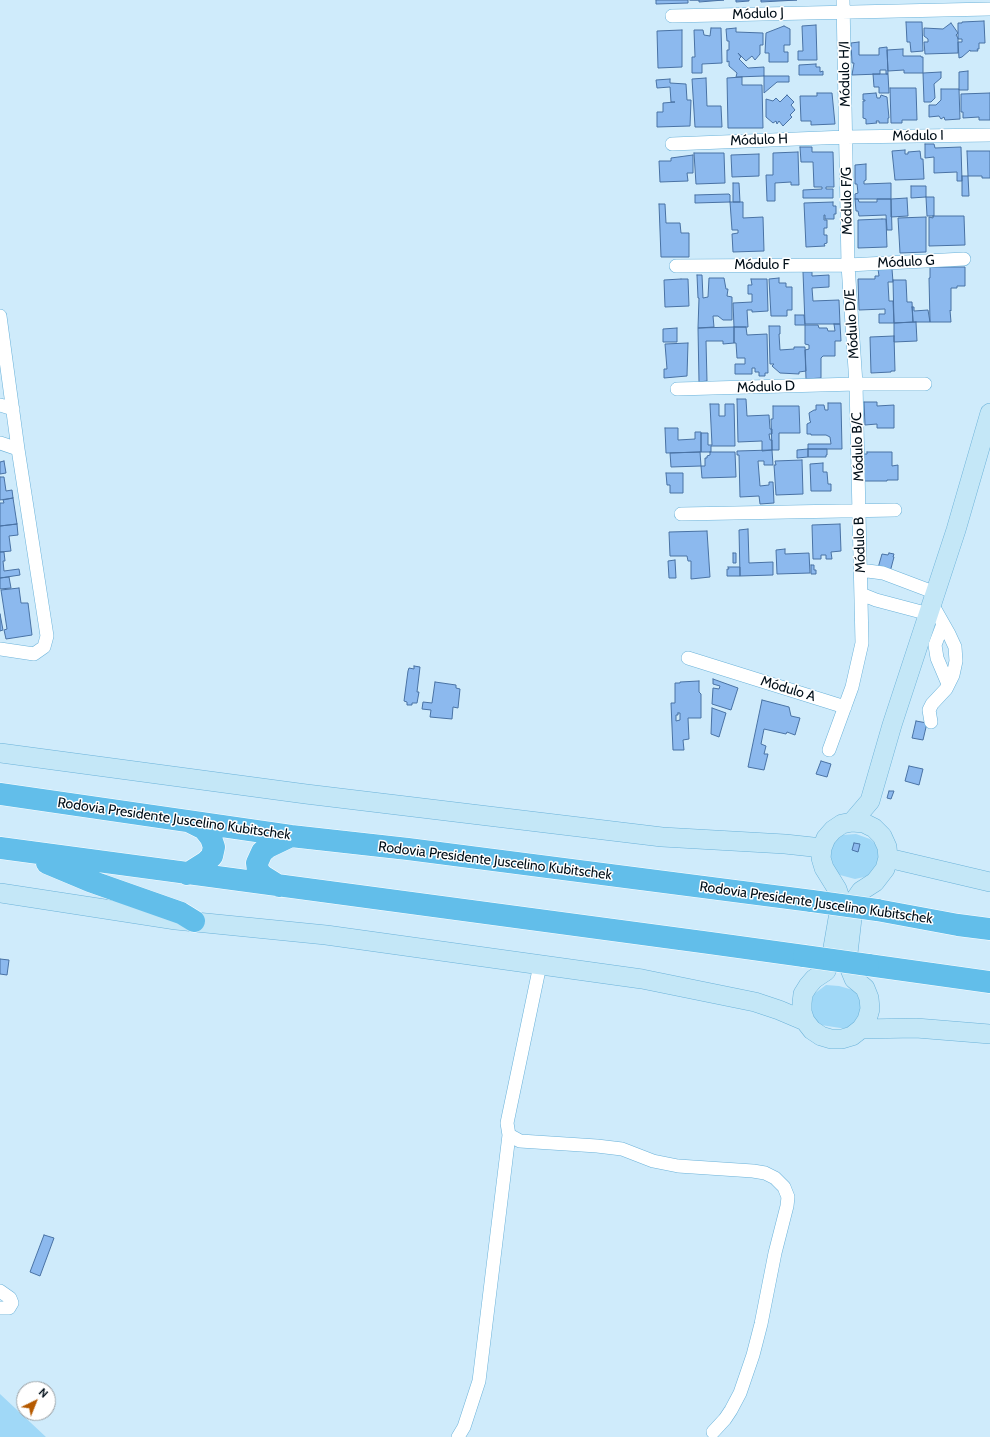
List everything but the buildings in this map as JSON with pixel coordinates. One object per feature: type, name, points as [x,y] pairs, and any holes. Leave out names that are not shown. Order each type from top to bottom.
[{"type":"highway","name":"Rodovia Presidente Juscelino Kubitschek","points":[[0,794],[291,836],[408,849],[812,900],[990,929]]},
{"type":"highway","points":[[187,874],[206,862],[212,856],[214,847],[211,838],[204,829],[188,820]]},
{"type":"highway","points":[[280,886],[263,876],[258,871],[257,863],[262,852],[268,847],[291,836]]},
{"type":"highway","points":[[9,850],[710,943],[990,982]]},
{"type":"highway","points":[[9,850],[90,881],[181,913],[194,922]]},
{"type":"main road","points":[[852,822],[870,801],[892,725],[935,609],[956,530],[985,443],[990,413]]},
{"type":"main road","points":[[0,753],[306,794],[662,837],[771,843],[822,848]]},
{"type":"main road","points":[[870,801],[874,828]]},
{"type":"main road","points":[[852,822],[864,823],[874,828],[882,836],[887,847],[888,858],[885,869],[874,882],[861,891],[854,901],[847,962],[854,979],[865,988],[869,998],[870,1009],[867,1020],[861,1029],[852,1036],[842,1039],[831,1039],[821,1036],[812,1030],[805,1021],[802,1012],[802,1003],[803,994],[808,986],[814,979],[826,971],[831,959],[841,900],[837,889],[824,868],[821,858],[822,848],[826,838],[833,830],[842,824],[852,822]]},
{"type":"main road","points":[[888,858],[990,882]]},
{"type":"main road","points":[[0,893],[176,920],[326,935],[642,979],[755,1002],[805,1021]]},
{"type":"main road","points":[[861,1029],[916,1028],[990,1034]]},
{"type":"street","name":"Módulo J","points":[[672,16],[843,6],[989,9]]},
{"type":"street","name":"Módulo H/I","points":[[843,6],[846,137]]},
{"type":"street","name":"Módulo I","points":[[846,137],[990,135]]},
{"type":"street","name":"Módulo H","points":[[672,144],[846,137]]},
{"type":"street","name":"Módulo F/G","points":[[846,137],[848,265]]},
{"type":"street","name":"Módulo G","points":[[848,265],[964,259]]},
{"type":"street","name":"Módulo F","points":[[676,266],[848,265]]},
{"type":"street","name":"Módulo D/E","points":[[848,265],[856,384]]},
{"type":"street","points":[[0,316],[18,449],[47,636],[44,647],[34,654],[0,649]]},
{"type":"street","name":"Módulo D","points":[[677,389],[856,384],[926,384]]},
{"type":"street","name":"Módulo B/C","points":[[856,384],[859,510]]},
{"type":"street","points":[[0,406],[13,409]]},
{"type":"street","points":[[0,443],[18,449]]},
{"type":"street","points":[[859,510],[895,510]]},
{"type":"street","name":"Módulo B","points":[[681,514],[859,510],[862,643],[852,687],[845,707]]},
{"type":"street","points":[[860,570],[883,573],[935,609],[950,634],[955,647],[956,661],[953,675],[944,693],[932,704],[929,710],[931,722]]},
{"type":"street","points":[[861,594],[876,600],[935,609]]},
{"type":"street","points":[[935,609],[935,645],[937,658],[948,684]]},
{"type":"street","name":"Módulo A","points":[[688,658],[845,707]]},
{"type":"street","points":[[829,750],[845,707]]},
{"type":"street","points":[[458,1437],[464,1427],[479,1381],[509,1135],[506,1123],[540,965]]},
{"type":"street","points":[[509,1135],[520,1141],[622,1149],[653,1161],[678,1166],[765,1173],[775,1178],[784,1187],[788,1197],[787,1206],[775,1253],[761,1324],[753,1355],[740,1393],[725,1419],[713,1432]]},
{"type":"street","points":[[0,1291],[10,1298],[12,1303],[9,1308],[0,1308]]},
{"type":"shaded area","points":[[856,834],[870,839],[880,848],[883,860],[874,872],[864,877],[855,879],[840,875],[830,867],[827,847],[842,835]]},
{"type":"shaded area","points":[[826,985],[839,986],[853,990],[860,997],[865,1014],[847,1029],[821,1025],[813,1021],[810,1005],[814,994]]},
{"type":"shaded area","points":[[0,1394],[16,1409],[16,1421],[29,1421],[46,1437],[0,1437]]}]
